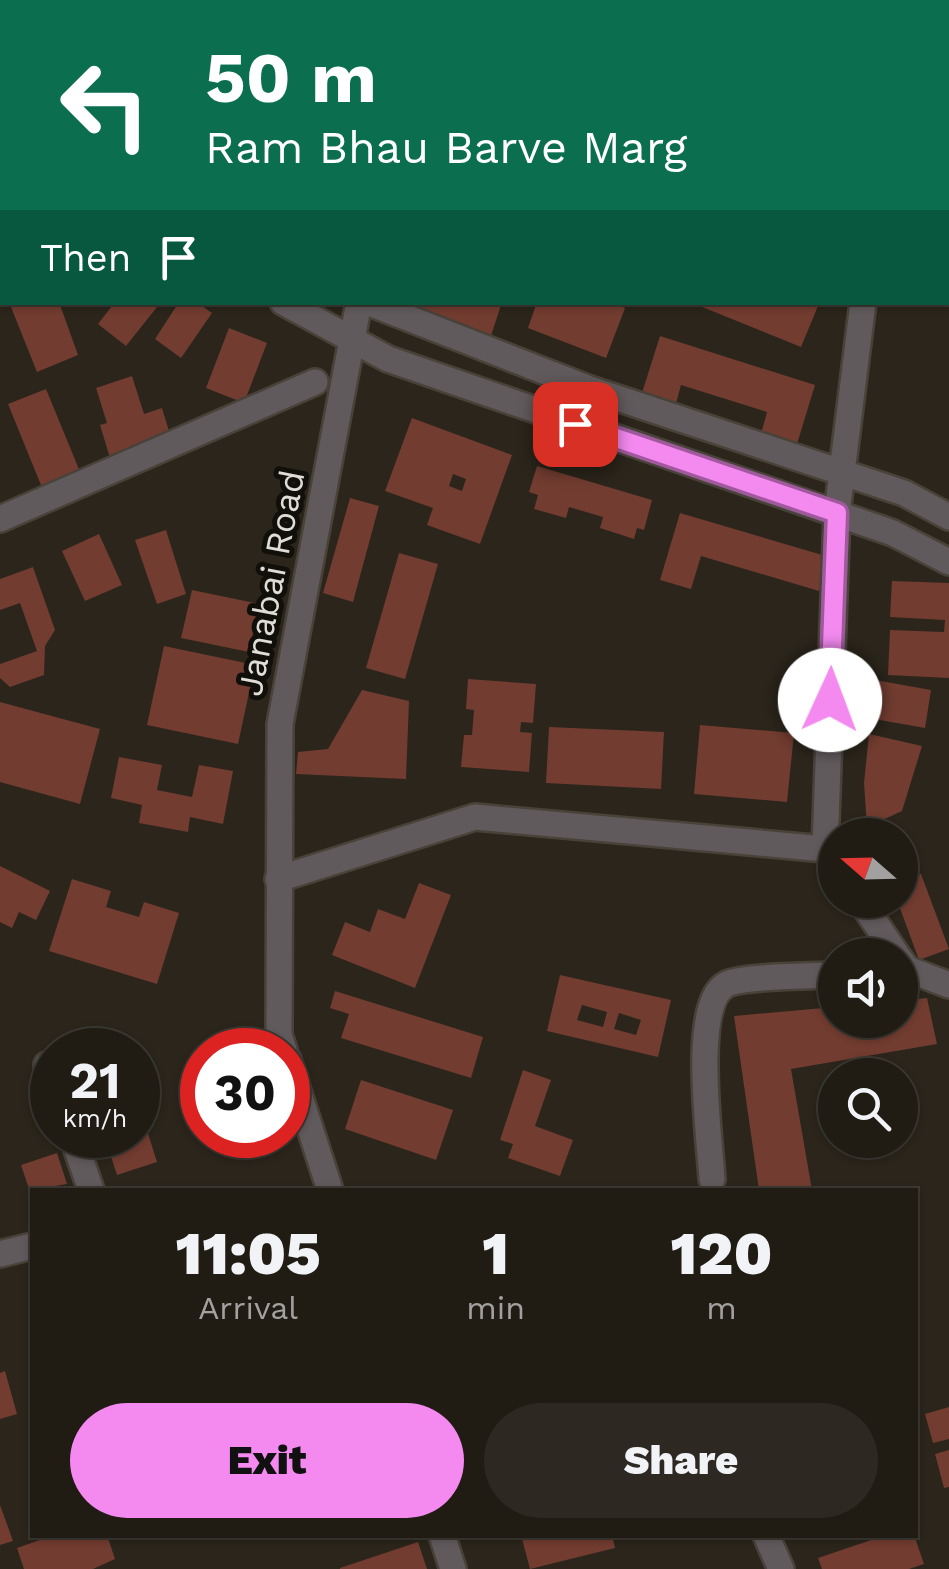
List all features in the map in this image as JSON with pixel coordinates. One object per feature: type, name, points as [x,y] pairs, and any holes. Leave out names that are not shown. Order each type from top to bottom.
[{"type":"street","points":[[288,305],[388,360],[894,532],[949,562]]},
{"type":"street","name":"Janabai Road","points":[[279,1028],[280,724],[359,305]]},
{"type":"street","points":[[375,305],[586,388],[904,493],[949,517]]},
{"type":"street","points":[[831,818],[837,513],[863,305]]},
{"type":"street","points":[[0,519],[315,382]]},
{"type":"street","points":[[278,879],[475,816],[818,855]]},
{"type":"street","points":[[918,971],[949,985]]},
{"type":"street","points":[[712,1179],[704,1026],[712,997],[728,983],[818,975]]},
{"type":"street","points":[[310,1128],[329,1188]]},
{"type":"street","points":[[80,1158],[90,1188]]},
{"type":"street","points":[[0,1254],[30,1246]]},
{"type":"street","points":[[443,1538],[453,1569]]},
{"type":"street","points":[[767,1538],[780,1569]]},
{"type":"building","points":[[10,305],[60,305],[78,355],[37,372]]},
{"type":"building","points":[[113,305],[159,305],[126,346],[98,324]]},
{"type":"building","points":[[177,305],[200,305],[212,313],[181,358],[155,339]]},
{"type":"building","points":[[405,305],[501,305],[488,345]]},
{"type":"building","points":[[536,305],[625,308],[606,358],[528,328]]},
{"type":"building","points":[[697,305],[816,305],[801,347]]},
{"type":"building","points":[[229,328],[267,343],[244,403],[206,388]]},
{"type":"building","points":[[660,336],[815,385],[797,444],[761,434],[767,412],[681,385],[675,407],[641,396]]},
{"type":"building","points":[[132,376],[144,414],[162,408],[172,441],[111,461],[100,425],[107,423],[96,388]]},
{"type":"building","points":[[46,389],[83,479],[45,495],[8,404]]},
{"type":"building","points":[[412,418],[512,455],[480,544],[427,525],[433,508],[385,491]],"holes":[[[453,474],[466,479],[462,491],[449,486]]]},
{"type":"building","points":[[537,466],[652,500],[644,530],[637,528],[634,539],[600,528],[603,517],[569,507],[566,518],[534,509],[538,495],[529,492]]},
{"type":"building","points":[[350,498],[379,506],[353,602],[323,593]]},
{"type":"building","points":[[680,513],[829,557],[819,591],[701,556],[691,589],[660,580]]},
{"type":"building","points":[[166,530],[186,594],[157,604],[135,540]]},
{"type":"building","points":[[99,534],[122,585],[85,601],[62,551]]},
{"type":"building","points":[[399,553],[438,564],[405,679],[366,668]]},
{"type":"building","points":[[33,567],[55,630],[45,646],[44,675],[10,687],[0,678],[0,664],[37,651],[20,603],[0,610],[0,579]]},
{"type":"building","points":[[892,581],[949,583],[949,678],[888,675],[890,630],[944,632],[945,620],[890,617]]},
{"type":"building","points":[[192,590],[259,604],[249,652],[181,638]]},
{"type":"building","points":[[164,646],[255,665],[238,744],[147,725]]},
{"type":"building","points":[[864,678],[931,690],[925,728],[857,716]]},
{"type":"building","points":[[468,679],[536,684],[533,723],[521,722],[520,732],[532,733],[529,772],[461,767],[464,735],[472,735],[474,710],[466,709]]},
{"type":"building","points":[[362,690],[409,701],[406,779],[296,774],[298,752],[328,749]]},
{"type":"building","points":[[0,702],[100,729],[80,804],[0,782]]},
{"type":"building","points":[[700,725],[794,733],[787,802],[694,794]]},
{"type":"building","points":[[549,727],[664,732],[661,789],[546,783]]},
{"type":"building","points":[[869,734],[922,746],[902,811],[887,818],[866,818],[864,783]]},
{"type":"building","points":[[119,757],[162,765],[157,790],[192,797],[199,765],[233,771],[223,824],[190,817],[188,832],[139,823],[142,805],[111,798]]},
{"type":"building","points":[[0,866],[50,891],[36,920],[19,912],[12,928],[0,922]]},
{"type":"building","points":[[921,874],[949,949],[919,960],[918,938],[911,938],[904,918],[918,918]]},
{"type":"building","points":[[72,879],[111,891],[106,907],[139,917],[144,902],[179,913],[157,984],[49,951]]},
{"type":"building","points":[[419,883],[451,895],[415,988],[332,955],[345,922],[370,932],[378,909],[405,919]]},
{"type":"building","points":[[560,975],[671,1000],[658,1057],[547,1031]],"holes":[[[582,1005],[607,1012],[603,1027],[577,1020]],[[619,1013],[641,1020],[636,1035],[614,1029]]]},
{"type":"building","points":[[335,991],[483,1037],[471,1078],[341,1038],[349,1014],[330,1008]]},
{"type":"building","points":[[927,998],[937,1044],[855,1058],[818,1058],[818,1064],[791,1069],[812,1188],[759,1188],[734,1016],[818,1009],[818,1038],[918,1038],[918,999]]},
{"type":"building","points":[[523,1070],[551,1080],[535,1126],[573,1140],[560,1176],[508,1158],[513,1144],[500,1140]]},
{"type":"building","points":[[361,1080],[453,1110],[436,1160],[345,1129]]},
{"type":"building","points":[[42,1158],[59,1158],[67,1184],[30,1188],[30,1192],[21,1165]]},
{"type":"building","points":[[111,1158],[156,1158],[157,1162],[117,1175]]},
{"type":"building","points":[[5,1371],[17,1414],[0,1419],[0,1373]]},
{"type":"building","points":[[949,1407],[949,1439],[933,1443],[925,1414]]},
{"type":"building","points":[[949,1450],[949,1487],[944,1488],[935,1454]]},
{"type":"building","points":[[0,1505],[13,1541],[0,1545]]},
{"type":"building","points":[[45,1538],[108,1538],[115,1559],[93,1569],[24,1569],[17,1548]]},
{"type":"building","points":[[522,1538],[613,1538],[615,1548],[530,1569]]},
{"type":"building","points":[[877,1538],[915,1538],[924,1564],[909,1569],[822,1569],[818,1558]]},
{"type":"building","points":[[418,1542],[427,1569],[340,1569],[340,1568]]},
{"type":"route","points":[[575,424],[837,513],[830,700]]}]
